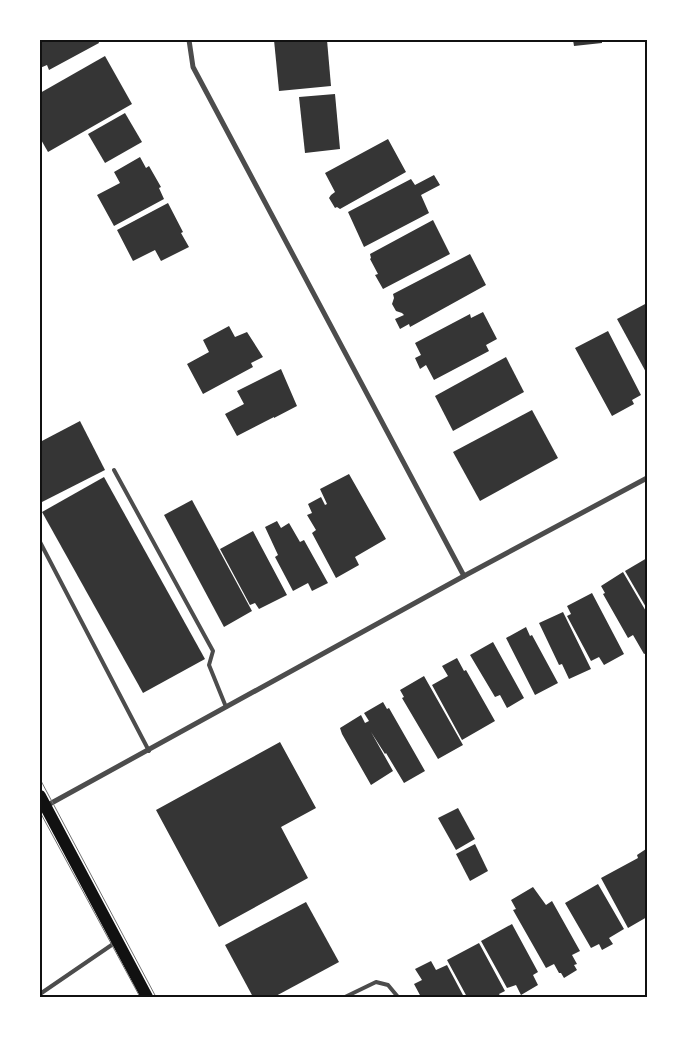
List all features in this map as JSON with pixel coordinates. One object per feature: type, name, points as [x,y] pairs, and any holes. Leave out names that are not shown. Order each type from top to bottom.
[{"type":"main road","points":[[43,801],[116,942],[147,997]]},
{"type":"street","points":[[189,40],[193,67],[464,576]]},
{"type":"street","points":[[43,801],[149,751],[464,576],[647,478]]},
{"type":"lane","points":[[114,470],[213,651],[209,665],[226,707]]},
{"type":"lane","points":[[40,542],[149,751]]},
{"type":"lane","points":[[40,994],[116,942]]},
{"type":"lane","points":[[345,997],[376,982],[388,986],[398,997]]},
{"type":"building","points":[[40,40],[98,40],[99,43],[49,70],[47,65],[40,68]]},
{"type":"building","points":[[274,40],[327,40],[331,86],[279,91]]},
{"type":"building","points":[[573,40],[602,40],[602,43],[574,46]]},
{"type":"building","points":[[105,56],[132,104],[48,152],[40,138],[40,93]]},
{"type":"building","points":[[335,94],[340,149],[305,153],[299,97]]},
{"type":"building","points":[[125,113],[142,142],[105,163],[88,134]]},
{"type":"building","points":[[388,139],[406,172],[340,209],[335,208],[329,198],[335,192],[325,173]]},
{"type":"building","points":[[140,157],[146,168],[149,166],[161,187],[159,188],[164,199],[114,226],[97,195],[120,183],[114,172]]},
{"type":"building","points":[[434,175],[440,185],[421,195],[429,213],[364,247],[348,212],[411,179],[415,185]]},
{"type":"building","points":[[168,203],[189,247],[161,261],[155,250],[133,261],[117,230]]},
{"type":"building","points":[[433,220],[450,254],[383,289],[375,275],[378,274],[370,259],[370,254]]},
{"type":"building","points":[[470,254],[486,285],[410,327],[409,324],[400,329],[395,319],[404,315],[396,311],[392,304],[393,294]]},
{"type":"building","points":[[647,303],[647,374],[617,319]]},
{"type":"building","points":[[483,312],[497,339],[486,345],[489,351],[434,380],[426,365],[420,369],[415,358],[421,355],[415,343],[470,314],[471,318]]},
{"type":"building","points":[[229,326],[235,337],[247,332],[263,357],[251,363],[253,367],[203,394],[187,364],[209,352],[203,340]]},
{"type":"building","points":[[608,331],[641,395],[632,400],[634,404],[612,416],[575,348]]},
{"type":"building","points":[[506,357],[524,392],[453,431],[435,396]]},
{"type":"building","points":[[281,369],[297,406],[237,436],[225,414],[244,404],[237,391]]},
{"type":"building","points":[[532,410],[558,458],[480,501],[453,452]]},
{"type":"building","points":[[80,421],[105,470],[40,503],[40,442]]},
{"type":"building","points":[[349,474],[386,539],[355,557],[359,565],[336,578],[312,533],[316,530],[307,515],[312,513],[308,504],[321,497],[325,505],[327,504],[320,489]]},
{"type":"building","points":[[104,477],[205,659],[143,693],[42,512]]},
{"type":"building","points":[[192,500],[252,611],[224,627],[164,515]]},
{"type":"building","points":[[277,521],[281,528],[289,523],[300,542],[304,540],[328,583],[312,591],[308,583],[293,591],[275,557],[278,555],[265,527]]},
{"type":"building","points":[[253,531],[287,595],[259,609],[255,603],[250,605],[220,549]]},
{"type":"building","points":[[647,558],[647,609],[625,571]]},
{"type":"building","points":[[623,572],[647,613],[647,653],[644,654],[633,635],[628,638],[603,594],[605,593],[601,586]]},
{"type":"building","points":[[592,593],[624,654],[604,665],[599,657],[591,661],[567,616],[571,614],[567,606]]},
{"type":"building","points":[[563,612],[591,669],[569,679],[562,664],[559,665],[539,623]]},
{"type":"building","points":[[526,627],[558,683],[535,695],[506,638]]},
{"type":"building","points":[[493,642],[524,698],[507,708],[500,695],[495,697],[470,655]]},
{"type":"building","points":[[457,658],[464,671],[466,670],[495,721],[462,740],[432,685],[448,676],[442,666]]},
{"type":"building","points":[[424,676],[463,745],[438,759],[402,698],[404,697],[400,690]]},
{"type":"building","points":[[383,702],[387,709],[389,708],[425,771],[404,783],[371,732],[393,771],[371,785],[340,728],[361,715],[365,723],[369,721],[364,713]]},
{"type":"building","points":[[280,742],[316,808],[281,827],[308,878],[219,927],[156,810]]},
{"type":"building","points":[[458,808],[475,839],[456,850],[438,818]]},
{"type":"building","points":[[475,844],[488,871],[470,881],[456,854]]},
{"type":"building","points":[[646,849],[647,917],[628,928],[601,878],[638,858],[637,855]]},
{"type":"building","points":[[598,884],[624,929],[609,938],[613,944],[602,950],[599,944],[591,948],[565,903]]},
{"type":"building","points":[[533,887],[546,905],[552,901],[580,951],[572,955],[577,964],[574,965],[577,970],[564,978],[554,964],[546,968],[513,910],[516,909],[511,900]]},
{"type":"building","points":[[306,902],[339,962],[274,997],[253,997],[225,945]]},
{"type":"building","points":[[512,924],[538,972],[533,975],[538,985],[521,995],[516,985],[507,988],[481,941]]},
{"type":"building","points":[[479,943],[505,991],[499,994],[501,997],[467,997],[447,960]]},
{"type":"building","points":[[431,961],[436,970],[447,965],[464,997],[421,997],[414,984],[422,980],[415,969]]},
{"type":"tram line","points":[[40,779],[156,997]]},
{"type":"tram line","points":[[40,812],[140,997]]}]
